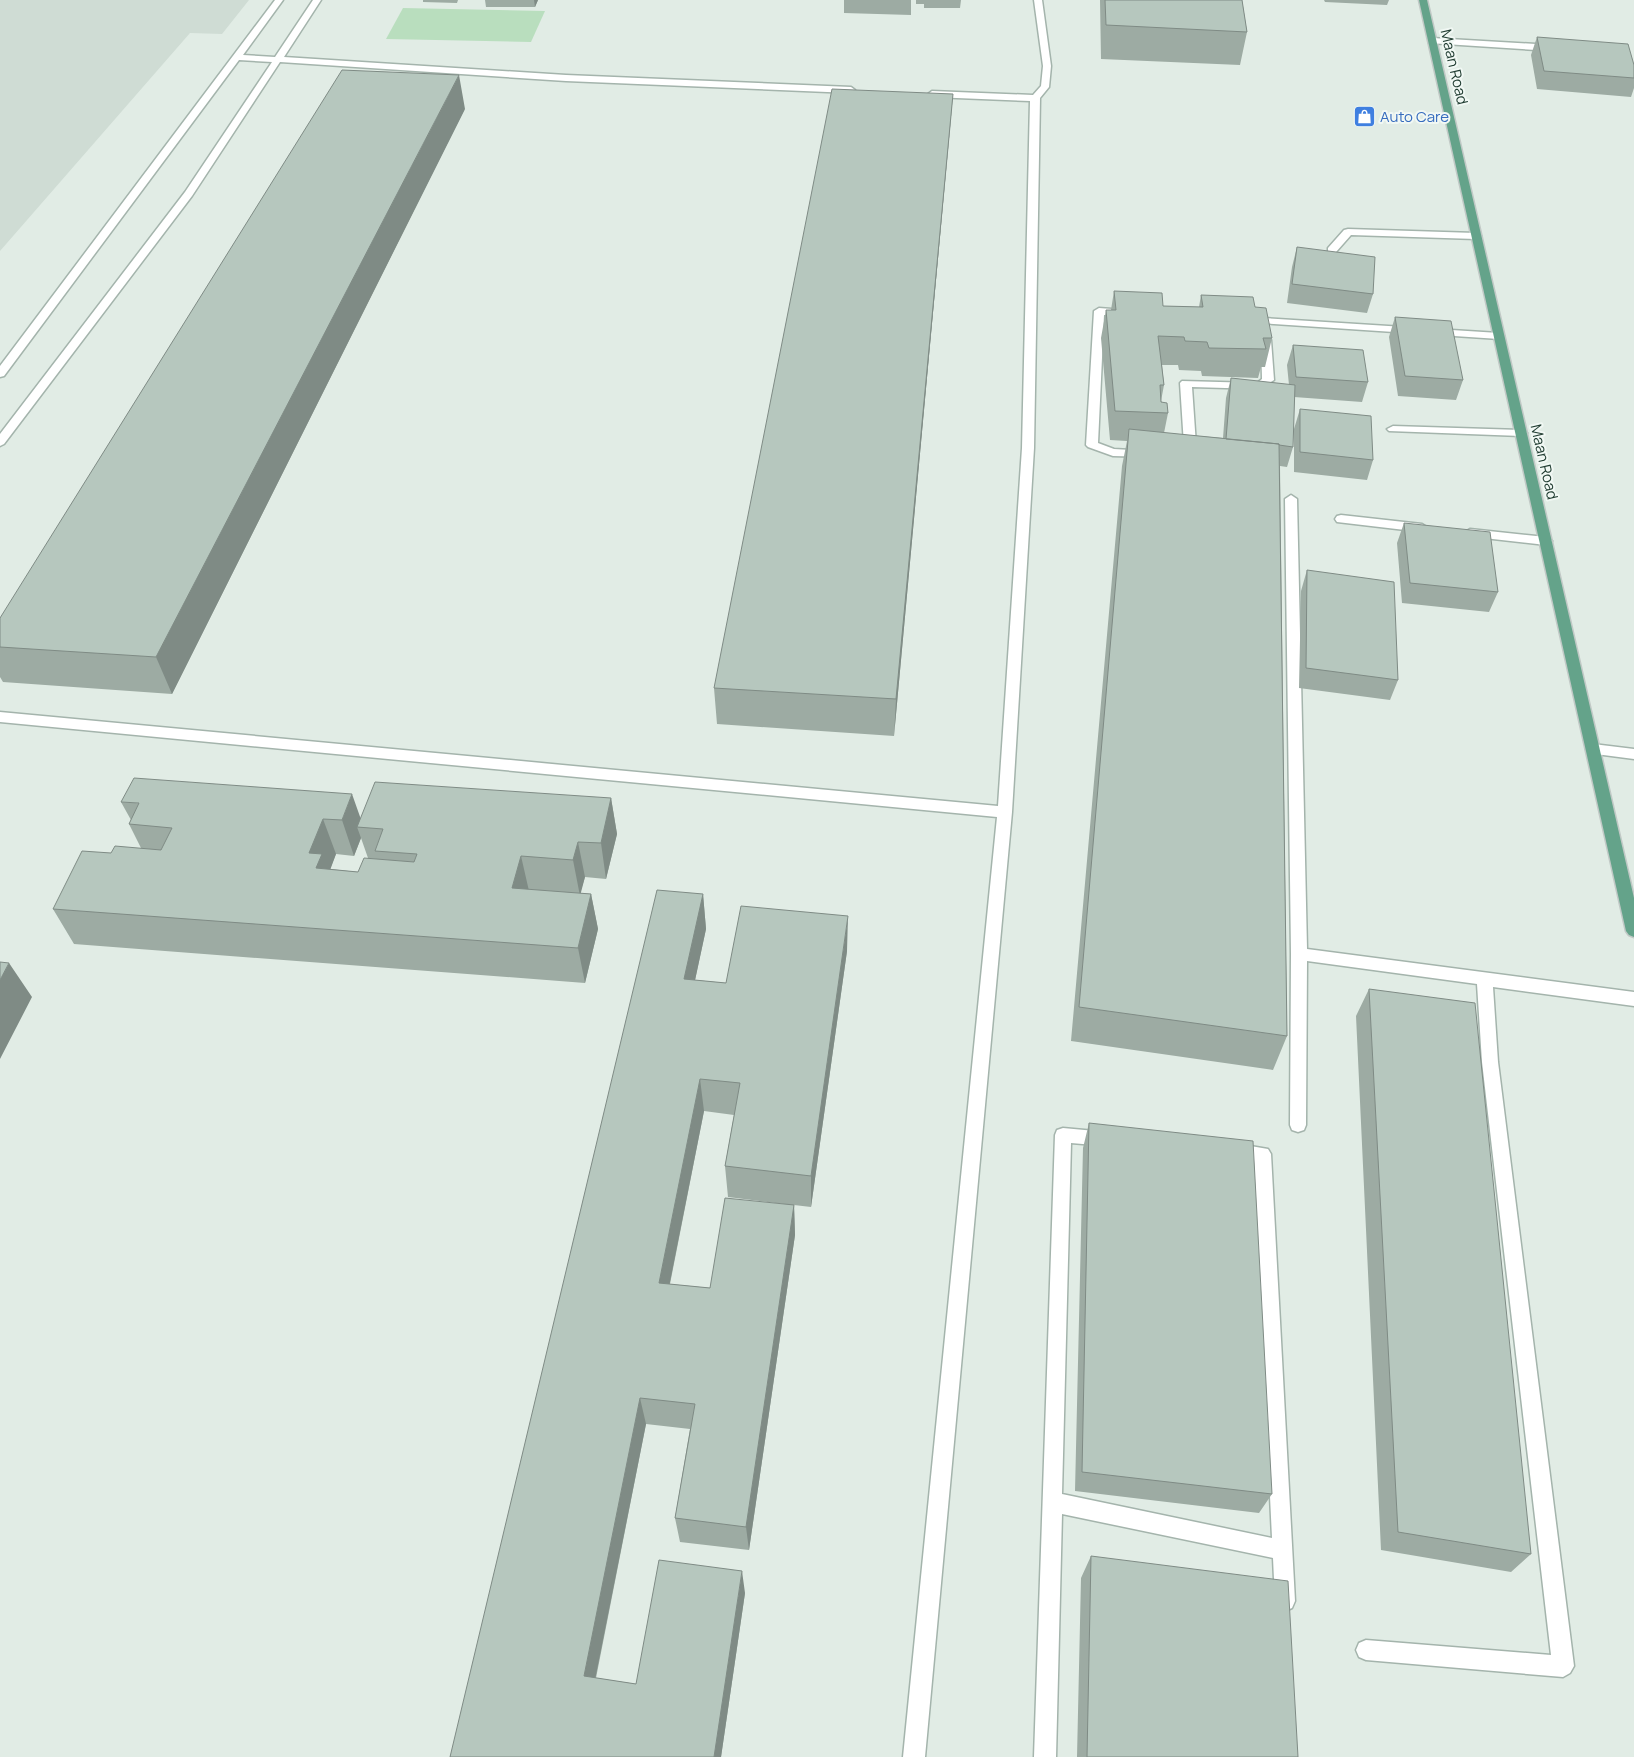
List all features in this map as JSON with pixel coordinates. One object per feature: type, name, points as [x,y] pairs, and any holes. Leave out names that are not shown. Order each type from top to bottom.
[{"type":"main road","name":"Maan Road","points":[[1423,0],[1634,930]]},
{"type":"street","points":[[0,374],[280,0]]},
{"type":"street","points":[[0,442],[189,194],[317,0]]},
{"type":"street","points":[[914,1757],[1006,812],[1028,448],[1035,98],[1045,87],[1047,66],[1038,0]]},
{"type":"street","points":[[1432,41],[1566,49]]},
{"type":"street","points":[[237,57],[279,58],[302,62],[566,78],[866,91]]},
{"type":"street","points":[[925,94],[1035,98]]},
{"type":"street","points":[[1332,250],[1348,232],[1476,236]]},
{"type":"street","points":[[1138,314],[1099,312],[1092,445],[1113,452],[1160,456]]},
{"type":"street","points":[[1236,319],[1499,336]]},
{"type":"street","points":[[1178,457],[1188,452],[1190,444],[1186,383],[1259,386],[1268,380],[1265,321]]},
{"type":"street","points":[[1393,429],[1521,433]]},
{"type":"street","points":[[1291,499],[1299,954],[1298,1125]]},
{"type":"street","points":[[1342,519],[1439,530]]},
{"type":"street","points":[[1458,532],[1546,541]]},
{"type":"street","points":[[0,717],[1006,812]]},
{"type":"street","points":[[1593,749],[1634,754]]},
{"type":"street","points":[[1299,954],[1634,999]]},
{"type":"street","points":[[1366,1650],[1563,1666],[1490,1062],[1485,979]]},
{"type":"street","points":[[1045,1757],[1063,1135],[1120,1140]]},
{"type":"street","points":[[1215,1149],[1262,1154],[1286,1619]]},
{"type":"street","points":[[1053,1502],[1282,1550]]},
{"type":"shaded area","points":[[0,0],[249,0],[222,34],[190,33],[0,251]]},
{"type":"green space","points":[[403,8],[545,11],[531,42],[386,39]]},
{"type":"building","points":[[1105,0],[1242,0],[1247,32],[1106,25]]},
{"type":"building","points":[[1537,37],[1628,44],[1634,65],[1634,78],[1544,71]]},
{"type":"building","points":[[342,70],[459,75],[156,657],[0,647],[0,618]]},
{"type":"building","points":[[832,89],[953,94],[896,699],[714,688]]},
{"type":"building","points":[[1297,247],[1375,257],[1373,294],[1292,284]]},
{"type":"building","points":[[1114,291],[1162,293],[1163,306],[1203,307],[1201,295],[1253,297],[1255,307],[1266,308],[1272,338],[1263,338],[1266,349],[1209,348],[1207,342],[1185,341],[1184,337],[1158,336],[1164,385],[1160,385],[1161,402],[1167,403],[1168,413],[1115,411],[1106,310],[1116,310]]},
{"type":"building","points":[[1395,317],[1451,321],[1463,380],[1405,376]]},
{"type":"building","points":[[1293,345],[1363,350],[1368,382],[1296,377]]},
{"type":"building","points":[[1231,378],[1295,385],[1293,447],[1226,439]]},
{"type":"building","points":[[1300,409],[1371,416],[1373,460],[1300,452]]},
{"type":"building","points":[[1129,429],[1279,444],[1287,1036],[1079,1007]]},
{"type":"building","points":[[1404,523],[1490,532],[1498,592],[1410,583]]},
{"type":"building","points":[[1307,570],[1394,582],[1398,680],[1306,668]]},
{"type":"building","points":[[134,778],[352,794],[342,820],[323,819],[309,853],[322,854],[316,868],[358,872],[364,858],[414,862],[417,854],[375,851],[383,829],[357,827],[375,782],[611,798],[601,843],[578,842],[573,860],[521,856],[512,888],[591,894],[578,948],[53,909],[82,851],[111,853],[115,846],[161,850],[172,828],[129,824],[139,803],[121,802]]},
{"type":"building","points":[[657,890],[703,894],[684,979],[726,983],[741,906],[848,916],[811,1176],[725,1166],[740,1083],[700,1079],[659,1283],[710,1288],[725,1198],[794,1205],[746,1527],[675,1518],[695,1404],[640,1398],[584,1676],[636,1684],[659,1560],[742,1571],[714,1757],[450,1757]]},
{"type":"building","points":[[0,962],[9,963],[0,980]]},
{"type":"building","points":[[1369,989],[1475,1003],[1531,1554],[1398,1532]]},
{"type":"building","points":[[1089,1123],[1253,1141],[1272,1494],[1082,1472]]},
{"type":"building","points":[[1091,1556],[1288,1581],[1298,1757],[1087,1757]]},
{"type":"place","name":"Auto Care","points":[[1364,117]]}]
